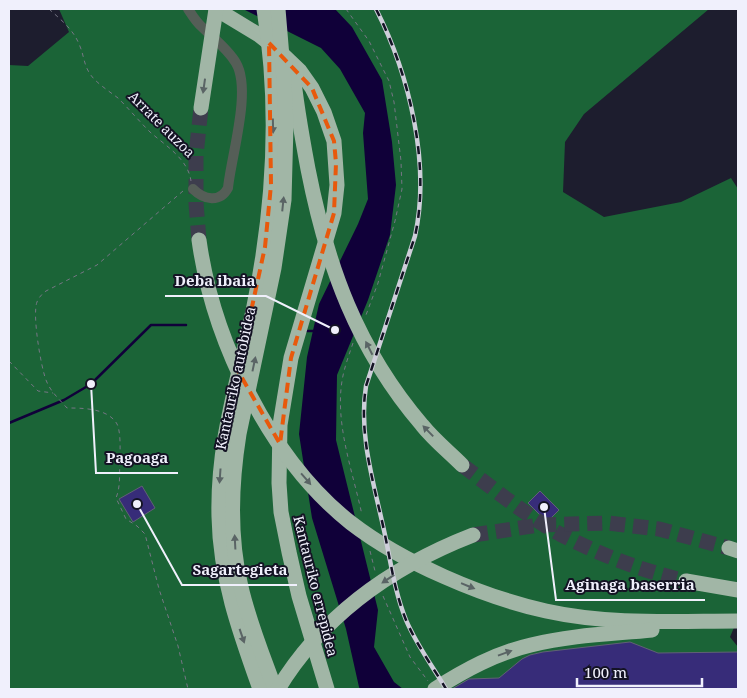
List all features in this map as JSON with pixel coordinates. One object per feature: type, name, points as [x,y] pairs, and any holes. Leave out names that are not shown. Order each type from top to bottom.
[{"type":"highway","points":[[201,108],[216,9]]},
{"type":"highway","name":"Kantauriko errepidea","points":[[216,9],[259,35],[300,71],[312,88],[324,112],[334,141],[337,185],[334,213],[291,358],[280,425],[279,483],[281,512],[288,552],[327,689]]},
{"type":"highway","points":[[264,9],[270,57],[283,82],[299,125],[317,216],[329,257],[353,317],[373,355],[422,426],[462,465]]},
{"type":"highway","name":"Kantauriko autobidea","points":[[276,689],[241,587],[235,556],[232,498],[239,434],[274,268],[284,200],[286,125],[278,9]]},
{"type":"highway","points":[[283,82],[285,9]]},
{"type":"highway","name":"Kantauriko autobidea","points":[[260,689],[235,617],[226,583],[219,518],[223,444],[254,307],[265,247],[274,130],[283,82]]},
{"type":"highway","points":[[199,240],[207,282],[228,348],[247,390],[263,418],[288,456],[309,483],[332,506],[371,538],[423,566],[494,597],[548,612],[629,621],[738,621]]},
{"type":"highway","points":[[276,689],[305,651],[353,603],[406,567],[445,546],[473,536]]},
{"type":"highway","points":[[686,581],[738,590]]},
{"type":"highway","points":[[434,689],[484,661],[530,645],[580,636],[704,625],[718,621]]},
{"type":"street","points":[[188,9],[202,27],[226,50],[236,63],[242,78],[238,124],[228,188],[225,194],[214,199],[206,198],[192,187]]},
{"type":"path","name":"Arrate auzoa","points":[[49,9],[65,23],[79,44],[85,67],[93,78],[119,99],[184,163],[190,173],[192,187]]},
{"type":"path","points":[[188,689],[178,646],[159,589],[145,534],[137,526],[126,520],[116,498],[119,490],[120,454],[117,424],[107,414],[89,409],[67,408],[53,393],[46,379],[36,333],[36,304],[40,296],[46,291],[97,265],[192,187]]},
{"type":"path","points":[[9,361],[38,391],[53,393]]},
{"type":"highlighted area","points":[[269,43],[312,88],[334,141],[336,163],[334,213],[291,358],[280,444],[238,371],[265,247],[271,185]]},
{"type":"green space","points":[[59,9],[709,9],[584,114],[565,142],[563,192],[604,217],[681,202],[731,178],[738,189],[738,618],[730,637],[738,647],[738,689],[9,689],[9,65],[28,66],[69,32]]},
{"type":"shaded area","points":[[243,9],[335,9],[352,27],[382,80],[392,142],[396,185],[390,235],[368,300],[337,375],[336,440],[378,610],[374,647],[394,682],[403,689],[360,689],[359,687],[346,629],[312,518],[299,434],[307,357],[319,304],[358,224],[368,199],[363,133],[365,113],[340,69],[321,48]]},
{"type":"building","points":[[142,486],[155,508],[133,522],[119,499]]},
{"type":"building","points":[[540,491],[559,510],[547,522],[528,503]]},
{"type":"building","points":[[630,642],[658,653],[738,652],[738,689],[452,689],[469,679],[499,678],[522,659],[530,655]]},
{"type":"waterway","points":[[9,423],[64,400],[91,384],[151,325],[186,325]]},
{"type":"waterway","points":[[307,331],[316,331]]},
{"type":"tunnel","points":[[199,240],[196,203],[196,155],[201,108]]},
{"type":"tunnel","points":[[462,465],[522,510],[560,534],[622,562],[686,581]]},
{"type":"tunnel","points":[[473,535],[539,525],[608,523],[659,529],[729,548]]},
{"type":"railway","points":[[376,9],[388,34],[407,90],[414,120],[420,179],[419,208],[415,236],[366,386],[364,424],[372,480],[402,610],[415,638],[446,689]]},
{"type":"place","name":"Deba ibaia","points":[[335,330]]},
{"type":"place","name":"Pagoaga","points":[[91,384]]},
{"type":"place","name":"Sagartegieta","points":[[137,504]]},
{"type":"place","name":"Aginaga baserria","points":[[544,507]]}]
